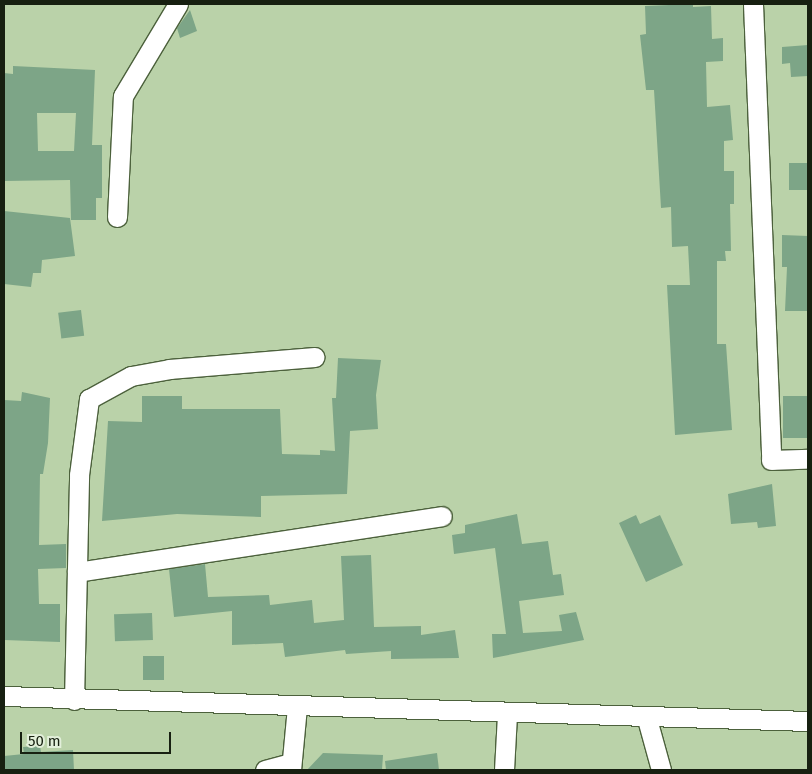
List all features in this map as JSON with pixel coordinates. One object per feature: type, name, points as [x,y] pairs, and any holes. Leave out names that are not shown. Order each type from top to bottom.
[{"type":"street","points":[[117,217],[123,96],[178,4]]},
{"type":"street","points":[[753,4],[771,460],[808,459]]},
{"type":"street","points":[[74,700],[83,426],[85,409],[96,392],[131,376],[169,369],[315,357]]},
{"type":"street","points":[[77,572],[442,516]]},
{"type":"street","points":[[4,696],[647,719],[808,721]]},
{"type":"street","points":[[265,770],[291,767],[297,707]]},
{"type":"street","points":[[504,770],[507,714]]},
{"type":"street","points":[[647,719],[661,770]]},
{"type":"building","points":[[693,4],[693,7],[711,6],[712,39],[723,38],[723,61],[706,62],[707,107],[730,105],[733,140],[724,141],[724,171],[734,171],[734,204],[730,204],[731,251],[725,251],[726,261],[717,261],[717,344],[726,344],[732,430],[675,435],[667,285],[690,285],[688,246],[672,247],[671,207],[661,208],[654,90],[646,90],[640,35],[646,34],[645,6]]},
{"type":"building","points":[[190,10],[197,31],[180,38],[177,28]]},
{"type":"building","points":[[808,45],[808,76],[791,77],[790,63],[782,64],[782,47]]},
{"type":"building","points":[[13,66],[95,70],[92,145],[102,145],[102,198],[96,198],[96,220],[71,220],[70,180],[4,181],[4,73],[13,74]],"holes":[[[37,113],[76,113],[74,151],[38,151]]]},
{"type":"building","points":[[789,163],[808,163],[808,190],[789,190]]},
{"type":"building","points":[[4,211],[70,218],[75,256],[42,260],[41,273],[33,273],[31,287],[4,284]]},
{"type":"building","points":[[782,235],[808,236],[808,311],[785,311],[787,267],[782,267]]},
{"type":"building","points":[[81,310],[84,336],[61,339],[58,313]]},
{"type":"building","points":[[338,358],[381,360],[376,395],[378,429],[350,431],[347,494],[261,496],[261,517],[177,514],[102,521],[108,421],[142,422],[142,396],[182,396],[182,409],[280,409],[282,454],[320,455],[320,450],[335,451],[332,398],[336,398]]},
{"type":"building","points":[[22,392],[50,398],[48,443],[43,474],[40,474],[39,545],[66,544],[66,568],[38,569],[39,604],[60,604],[60,642],[4,640],[4,400],[21,401]]},
{"type":"building","points":[[783,396],[807,396],[807,438],[783,438]]},
{"type":"building","points":[[772,484],[776,526],[758,528],[757,522],[731,524],[728,494]]},
{"type":"building","points":[[517,514],[522,544],[548,541],[553,575],[561,574],[564,595],[519,601],[523,633],[562,631],[559,615],[576,612],[584,640],[493,658],[492,634],[506,634],[495,548],[454,554],[452,535],[465,533],[465,525]]},
{"type":"building","points":[[636,515],[640,524],[660,515],[683,565],[646,582],[619,523]]},
{"type":"building","points":[[371,555],[374,627],[421,626],[421,635],[455,630],[459,658],[391,659],[391,651],[346,654],[345,650],[285,657],[283,643],[232,645],[232,611],[174,617],[169,569],[205,564],[208,597],[269,595],[270,605],[312,600],[314,623],[344,620],[341,556]]},
{"type":"building","points":[[152,613],[153,640],[115,641],[114,614]]},
{"type":"building","points":[[143,656],[164,656],[164,680],[143,680]]},
{"type":"building","points":[[40,746],[41,752],[73,750],[74,770],[4,770],[4,756],[24,754],[23,747]]},
{"type":"building","points":[[323,753],[383,755],[382,770],[307,770]]},
{"type":"building","points":[[437,753],[439,770],[386,770],[385,761]]}]
